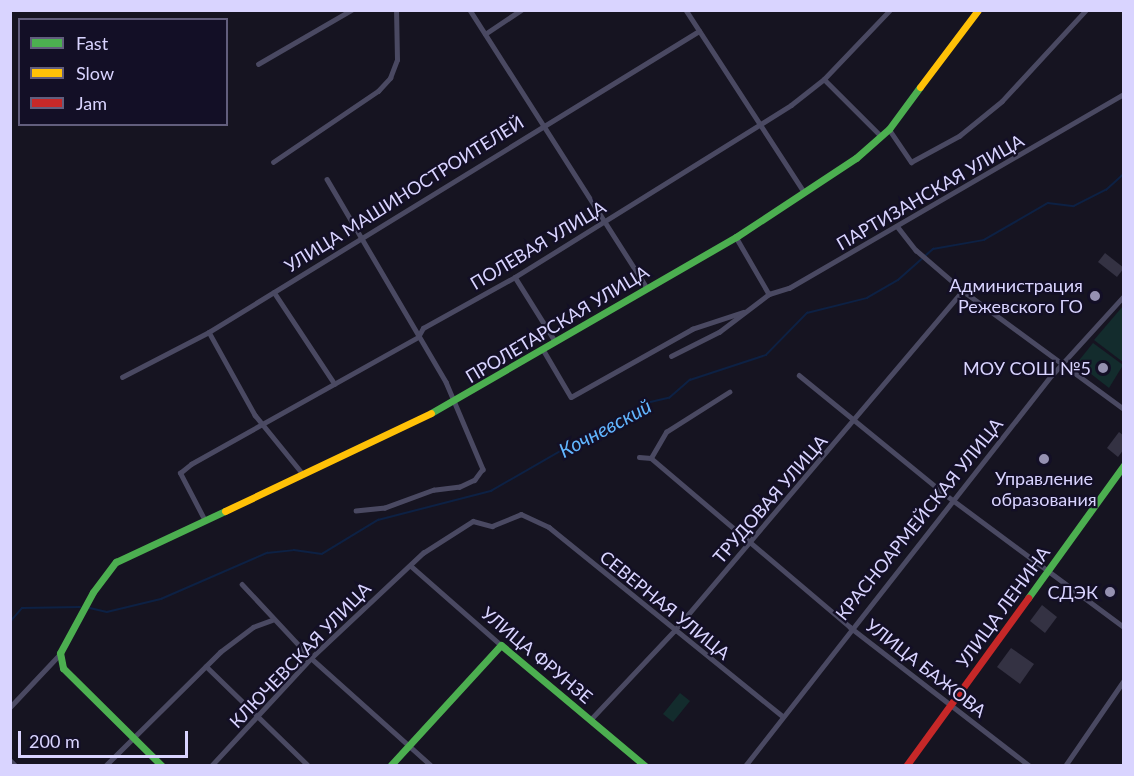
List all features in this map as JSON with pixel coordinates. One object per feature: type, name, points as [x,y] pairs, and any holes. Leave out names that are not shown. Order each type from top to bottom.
[{"type":"street","points":[[258,64],[351,10]]},
{"type":"street","points":[[273,162],[383,86],[397,60],[396,10]]},
{"type":"street","points":[[470,10],[647,288]]},
{"type":"street","points":[[485,34],[521,10]]},
{"type":"street","points":[[686,10],[758,125],[804,192]]},
{"type":"street","name":"ПОЛЕВАЯ УЛИЦА","points":[[206,523],[180,473],[418,337],[423,328],[515,277],[758,125],[824,79],[891,10]]},
{"type":"street","name":"ПРОЛЕТАРСКАЯ УЛИЦА","points":[[60,653],[96,587],[116,562],[206,523],[453,403],[544,351],[555,341],[736,237],[804,192],[889,129],[978,10]]},
{"type":"street","points":[[889,129],[911,162],[958,136],[1002,101],[1086,10]]},
{"type":"street","name":"УЛИЦА МАШИНОСТРОИТЕЛЕЙ","points":[[122,377],[209,332],[360,237],[699,31]]},
{"type":"street","points":[[824,79],[881,136]]},
{"type":"street","name":"ПАРТИЗАНСКАЯ УЛИЦА","points":[[671,356],[719,333],[769,294],[789,288],[1124,94]]},
{"type":"street","points":[[327,179],[446,382],[483,469],[475,480],[460,487],[434,490],[385,508],[356,511]]},
{"type":"street","points":[[897,226],[916,250],[963,290],[1061,365],[1124,408]]},
{"type":"street","points":[[736,237],[769,294]]},
{"type":"street","points":[[515,277],[555,341]]},
{"type":"street","name":"ТРУДОВАЯ УЛИЦА","points":[[591,719],[674,631],[856,421],[963,290]]},
{"type":"street","points":[[274,292],[335,384]]},
{"type":"street","name":"КРАСНОАРМЕЙСКАЯ УЛИЦА","points":[[745,765],[850,627],[952,499],[1061,365],[1124,296]]},
{"type":"street","name":"ПАРТИЗАНСКАЯ УЛИЦА","points":[[544,351],[563,390],[571,397],[692,329],[748,310]]},
{"type":"street","points":[[209,332],[264,424],[303,474]]},
{"type":"street","points":[[799,375],[1047,573],[1124,627]]},
{"type":"street","points":[[639,457],[651,458],[666,432],[729,392]]},
{"type":"street","name":"УЛИЦА БАЖОВА","points":[[651,458],[850,627],[1030,765]]},
{"type":"street","name":"УЛИЦА ЛЕНИНА","points":[[906,765],[1124,465]]},
{"type":"street","name":"КЛЮЧЕВСКАЯ УЛИЦА","points":[[211,765],[258,718],[311,658],[399,572],[411,566],[423,553],[473,521],[492,526],[521,514],[531,516]]},
{"type":"street","name":"СЕВЕРНАЯ УЛИЦА","points":[[531,516],[782,716]]},
{"type":"street","name":"УЛИЦА ФРУНЗЕ","points":[[411,566],[501,645],[645,765]]},
{"type":"street","points":[[242,584],[272,620],[311,658],[409,742],[432,765]]},
{"type":"street","points":[[105,765],[206,666],[253,627],[272,620]]},
{"type":"street","points":[[390,765],[501,645]]},
{"type":"street","points":[[10,707],[60,653]]},
{"type":"street","points":[[60,653],[63,668],[162,765]]},
{"type":"street","points":[[206,666],[309,765]]},
{"type":"street","points":[[1065,765],[1124,680]]},
{"type":"street","points":[[10,760],[16,765]]},
{"type":"green space","points":[[1123,306],[1123,362],[1094,340]]},
{"type":"green space","name":"МОУ СОШ №5","points":[[1093,343],[1123,365],[1109,388],[1077,363]]},
{"type":"green space","points":[[680,693],[690,701],[673,722],[663,714]]},
{"type":"building","points":[[1105,253],[1124,268],[1117,277],[1098,262]]},
{"type":"building","points":[[1119,432],[1124,436],[1124,449],[1118,457],[1107,448]]},
{"type":"building","points":[[1042,605],[1057,617],[1045,633],[1030,621]]},
{"type":"building","points":[[1011,648],[1034,664],[1020,684],[997,667]]},
{"type":"waterway","name":"Кочневский","points":[[90,608],[107,612],[161,599],[267,553],[294,550],[322,554],[378,520],[491,491],[642,404],[669,398],[690,380],[766,355],[807,313],[867,298],[898,280],[933,249],[984,240],[1048,203],[1074,206],[1106,190],[1124,174]]},
{"type":"waterway","name":"Кочневский","points":[[10,622],[22,608],[80,607]]},
{"type":"traffic: fast","points":[[431,413],[736,237],[856,158],[889,129],[920,87]]},
{"type":"traffic: fast","points":[[1028,598],[1124,465]]},
{"type":"traffic: fast","points":[[162,766],[63,668],[60,653],[93,592],[116,562],[225,511]]},
{"type":"traffic: fast","points":[[390,766],[501,645],[645,766]]},
{"type":"traffic: slow","points":[[920,87],[978,10]]},
{"type":"traffic: slow","points":[[225,511],[431,413]]},
{"type":"traffic: jam","points":[[906,766],[1028,598]]},
{"type":"place","name":"Администрация Режевского ГО","points":[[1095,296]]},
{"type":"place","name":"МОУ СОШ №5","points":[[1103,368]]},
{"type":"place","name":"Управление образования","points":[[1044,459]]},
{"type":"place","name":"СДЭК","points":[[1110,592]]}]
